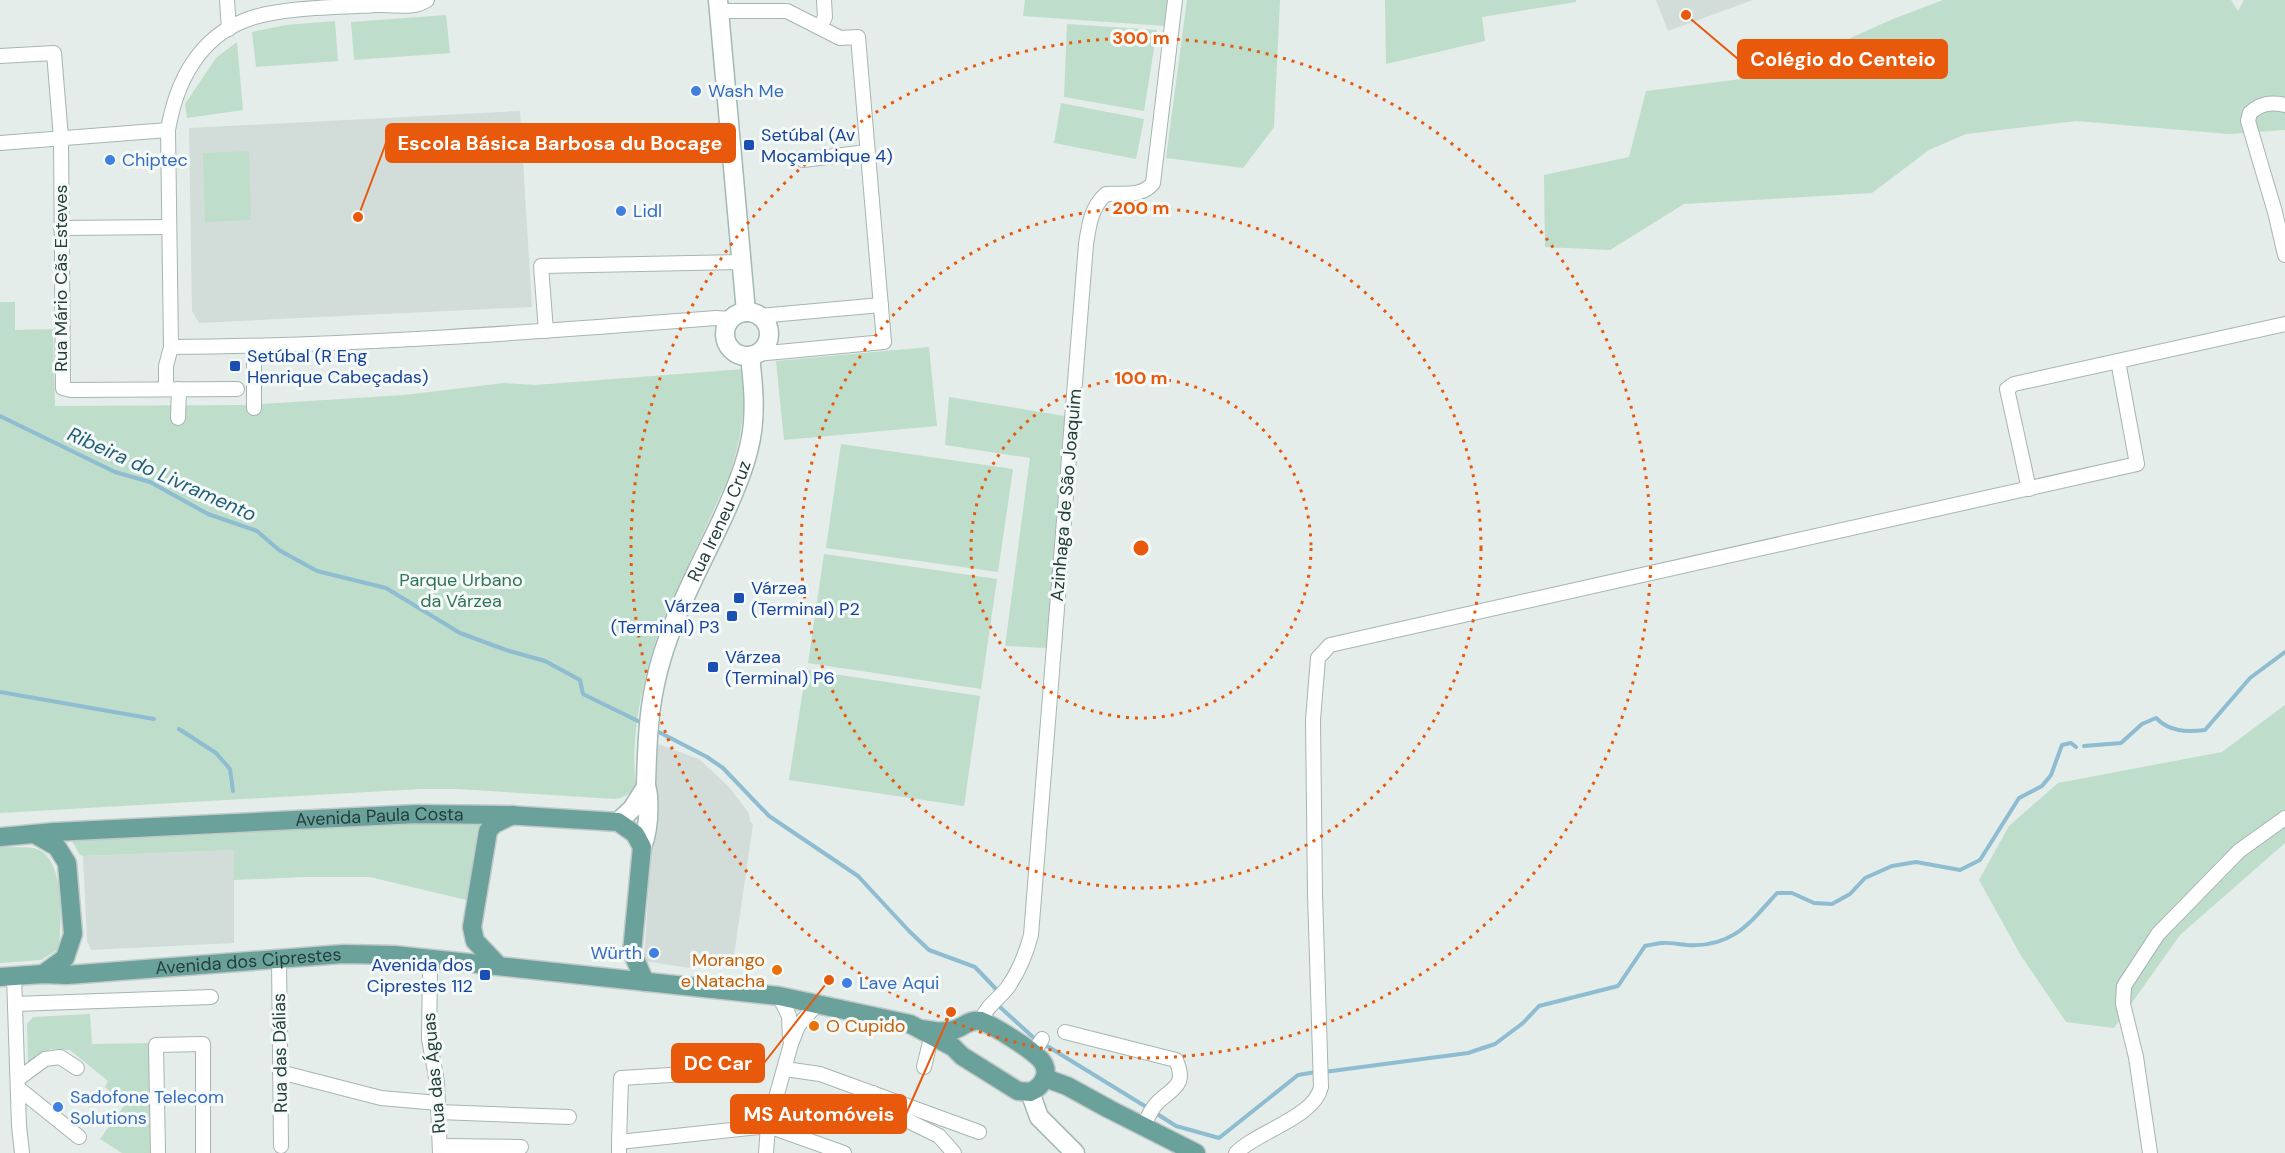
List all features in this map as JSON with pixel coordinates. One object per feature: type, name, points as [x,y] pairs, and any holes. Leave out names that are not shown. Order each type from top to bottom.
[{"type":"main road","name":"Avenida Paula Costa","points":[[0,837],[66,831],[417,813],[513,815],[618,822]]},
{"type":"main road","points":[[498,965],[475,941],[472,927],[488,831],[494,824],[513,815]]},
{"type":"main road","points":[[618,822],[634,834],[642,847],[632,952],[645,982]]},
{"type":"main road","points":[[36,835],[57,847],[67,863],[73,934],[65,958],[43,974]]},
{"type":"main road","points":[[600,976],[614,968],[632,952]]},
{"type":"main road","name":"Avenida dos Ciprestes","points":[[7,976],[67,975],[343,954],[425,957],[779,996],[907,1023],[927,1032],[1018,1091],[1030,1092]]},
{"type":"main road","name":"Avenida dos Ciprestes","points":[[927,1032],[939,1032],[960,1027],[970,1021],[981,1021]]},
{"type":"main road","points":[[981,1021],[1037,1047],[1043,1062],[1045,1078],[1039,1087],[1030,1092]]},
{"type":"main road","points":[[959,1052],[955,1038],[960,1027]]},
{"type":"main road","points":[[1045,1078],[1147,1118],[1196,1153]]},
{"type":"street","points":[[227,0],[229,28]]},
{"type":"street","points":[[178,418],[166,366],[171,346],[168,130],[172,107],[187,70],[213,39],[246,20],[299,5],[381,2],[411,7],[426,0]]},
{"type":"street","points":[[820,27],[825,17],[824,0]]},
{"type":"street","name":"Azinhaga de São Joaquim","points":[[981,1021],[986,1010],[1007,988],[1022,963],[1031,935],[1086,244],[1090,220],[1097,202],[1106,194],[1140,193],[1148,190],[1153,183],[1175,0]]},
{"type":"street","points":[[718,6],[787,11],[840,38],[858,37],[884,342],[753,355],[737,354],[728,344],[726,331],[745,316],[741,262],[718,6]]},
{"type":"street","name":"Rua Mário Cãs Esteves","points":[[0,51],[54,53],[61,138],[63,388],[71,390],[237,388]]},
{"type":"street","points":[[2285,105],[2263,104],[2250,113],[2248,121],[2275,212],[2285,255]]},
{"type":"street","points":[[0,143],[168,130]]},
{"type":"street","points":[[803,160],[867,152]]},
{"type":"street","points":[[61,228],[169,227]]},
{"type":"street","points":[[546,331],[541,266],[741,262]]},
{"type":"street","points":[[171,346],[254,346],[546,331],[881,305]]},
{"type":"street","points":[[745,316],[767,326],[769,339],[762,350],[753,355]]},
{"type":"street","points":[[2029,489],[2007,389],[2014,384],[2285,324]]},
{"type":"street","points":[[254,346],[254,408]]},
{"type":"street","name":"Rua Ireneu Cruz","points":[[642,847],[646,838],[650,716],[658,670],[667,642],[735,490],[749,447],[754,412],[753,355]]},
{"type":"street","points":[[1236,1153],[1311,1105],[1321,1087],[1313,720],[1318,658],[1330,645],[2137,464],[2118,361]]},
{"type":"street","points":[[618,822],[632,809],[646,787]]},
{"type":"street","points":[[2150,1153],[2136,1056],[2123,1004],[2124,986],[2158,934],[2239,851],[2285,818]]},
{"type":"street","name":"Rua das Águas","points":[[425,957],[430,971],[429,1039],[437,1082],[440,1150]]},
{"type":"street","name":"Rua das Dálias","points":[[279,959],[281,1146]]},
{"type":"street","points":[[7,976],[15,1004],[22,1153]]},
{"type":"street","points":[[766,1153],[768,1126],[790,1044],[790,1020],[779,996]]},
{"type":"street","points":[[15,1004],[211,997]]},
{"type":"street","points":[[790,1044],[798,1026],[817,1004]]},
{"type":"street","points":[[924,1066],[927,1032]]},
{"type":"street","points":[[1065,1032],[1176,1060],[1181,1072],[1176,1089],[1147,1118]]},
{"type":"street","points":[[158,1153],[156,1045],[203,1044],[203,1153]]},
{"type":"street","points":[[18,1084],[45,1059],[60,1057],[77,1068]]},
{"type":"street","points":[[785,1069],[820,1074],[979,1132]]},
{"type":"street","points":[[735,1071],[621,1078],[619,1148],[768,1126],[836,1152]]},
{"type":"street","points":[[280,1072],[381,1098],[438,1108],[568,1117]]},
{"type":"street","points":[[18,1084],[79,1137]]},
{"type":"street","points":[[1030,1092],[1039,1117],[1076,1153]]},
{"type":"street","points":[[873,1093],[886,1110],[939,1136],[954,1153]]},
{"type":"street","points":[[440,1150],[521,1147]]},
{"type":"shaded area","points":[[1656,0],[1753,0],[1668,31]]},
{"type":"shaded area","points":[[520,111],[532,307],[199,323],[192,311],[189,128]]},
{"type":"shaded area","points":[[658,744],[699,759],[729,787],[749,813],[753,825],[732,969],[697,964],[696,969],[644,961]]},
{"type":"shaded area","points":[[234,850],[234,943],[91,950],[87,941],[83,856]]},
{"type":"green space","points":[[1025,0],[1169,0],[1165,26],[1023,16]]},
{"type":"green space","points":[[1187,0],[1280,0],[1274,127],[1243,168],[1166,158]]},
{"type":"green space","points":[[1385,0],[1576,0],[1576,2],[1482,17],[1485,41],[1386,64]]},
{"type":"green space","points":[[1943,0],[2231,0],[2238,11],[2244,0],[2285,0],[2285,130],[2229,134],[2076,121],[1966,134],[1929,150],[1872,193],[1684,204],[1610,250],[1545,247],[1544,175],[1629,157],[1646,91],[1765,76],[1893,19]]},
{"type":"green space","points":[[446,15],[450,53],[354,60],[351,22]]},
{"type":"green space","points":[[335,21],[338,61],[256,67],[252,32],[286,25]]},
{"type":"green space","points":[[1067,24],[1157,30],[1144,111],[1064,97]]},
{"type":"green space","points":[[237,42],[243,110],[187,118],[185,104],[216,58]]},
{"type":"green space","points":[[1061,103],[1144,119],[1136,159],[1054,143]]},
{"type":"green space","points":[[249,151],[251,220],[205,222],[203,153]]},
{"type":"green space","name":"Parque Urbano da Várzea","points":[[0,302],[15,302],[15,330],[53,329],[55,406],[245,405],[404,395],[504,383],[535,385],[744,369],[742,423],[729,476],[662,623],[644,681],[635,746],[636,785],[634,788],[625,796],[615,799],[458,789],[420,789],[0,813]]},
{"type":"green space","points":[[929,347],[937,426],[784,440],[776,361]]},
{"type":"green space","points":[[949,397],[1065,416],[1047,648],[1005,646],[1030,458],[945,445]]},
{"type":"green space","points":[[841,444],[1013,469],[998,572],[826,548]]},
{"type":"green space","points":[[824,554],[997,579],[981,689],[808,663]]},
{"type":"green space","points":[[806,670],[980,696],[964,806],[789,780]]},
{"type":"green space","points":[[2285,705],[2285,843],[2180,935],[2114,1028],[2066,1022],[2020,954],[1979,880],[2009,826],[2058,783],[2222,752]]},
{"type":"green space","points":[[491,820],[481,833],[466,900],[370,877],[234,880],[234,850],[83,856],[80,855],[72,841],[81,840],[82,836],[280,826]]},
{"type":"green space","points":[[0,847],[37,849],[46,855],[53,866],[60,894],[59,949],[41,960],[0,963]]},
{"type":"green space","points":[[90,1014],[92,1044],[152,1043],[155,1153],[122,1153],[100,1139],[124,1106],[105,1087],[108,1081],[70,1050],[50,1049],[43,1058],[28,1064],[27,1024],[33,1017]]},
{"type":"waterway","name":"Ribeira do Livramento","points":[[0,416],[115,472],[150,482],[208,514],[257,531],[279,550],[317,571],[386,588],[460,633],[545,661],[580,680],[583,694],[644,724]]},
{"type":"waterway","name":"Ribeira do Livramento","points":[[2084,746],[2121,743],[2142,724],[2156,718],[2161,723],[2179,730],[2205,730],[2250,678],[2285,652]]},
{"type":"waterway","points":[[0,692],[154,719]]},
{"type":"waterway","points":[[179,729],[216,753],[230,769],[233,791]]},
{"type":"waterway","name":"Ribeira do Livramento","points":[[653,729],[707,757],[723,768],[769,816],[858,876],[929,950],[975,967],[995,988],[997,995]]},
{"type":"waterway","name":"Ribeira do Livramento","points":[[1324,1072],[1468,1053],[1495,1044],[1523,1023],[1539,1006],[1618,986],[1645,946],[1662,943],[1703,945],[1728,938],[1749,923],[1777,893],[1792,893],[1814,903],[1832,904],[1850,894],[1865,878],[1892,866],[1916,862],[1960,870],[1980,860],[2019,798],[2042,786],[2051,775],[2062,745],[2071,743],[2076,747]]},
{"type":"waterway","name":"Ribeira do Livramento","points":[[999,1003],[1001,1008],[1034,1038],[1148,1108]]},
{"type":"waterway","name":"Ribeira do Livramento","points":[[1154,1112],[1176,1126],[1219,1138],[1298,1075],[1316,1072]]},
{"type":"place","name":"Colégio do Centeio","points":[[1686,15]]},
{"type":"place","name":"Wash Me","points":[[696,91]]},
{"type":"place","name":"Setúbal (Av Moçambique 4)","points":[[749,145]]},
{"type":"place","name":"Chiptec","points":[[110,160]]},
{"type":"place","name":"Lidl","points":[[621,211]]},
{"type":"place","name":"Escola Básica Barbosa du Bocage","points":[[358,217]]},
{"type":"place","name":"Setúbal (R Eng Henrique Cabeçadas)","points":[[235,366]]},
{"type":"place","name":"Várzea (Terminal) P2","points":[[739,598]]},
{"type":"place","name":"Várzea (Terminal) P3","points":[[732,616]]},
{"type":"place","name":"Várzea (Terminal) P6","points":[[713,667]]},
{"type":"place","name":"Würth","points":[[654,953]]},
{"type":"place","name":"Morango e Natacha","points":[[777,970]]},
{"type":"place","name":"Avenida dos Ciprestes 112","points":[[485,975]]},
{"type":"place","name":"DC Car","points":[[829,980]]},
{"type":"place","name":"Lave Aqui","points":[[847,983]]},
{"type":"place","name":"MS Automóveis","points":[[951,1012]]},
{"type":"place","name":"O Cupido","points":[[814,1026]]},
{"type":"place","name":"Sadofone Telecom Solutions","points":[[58,1107]]}]
